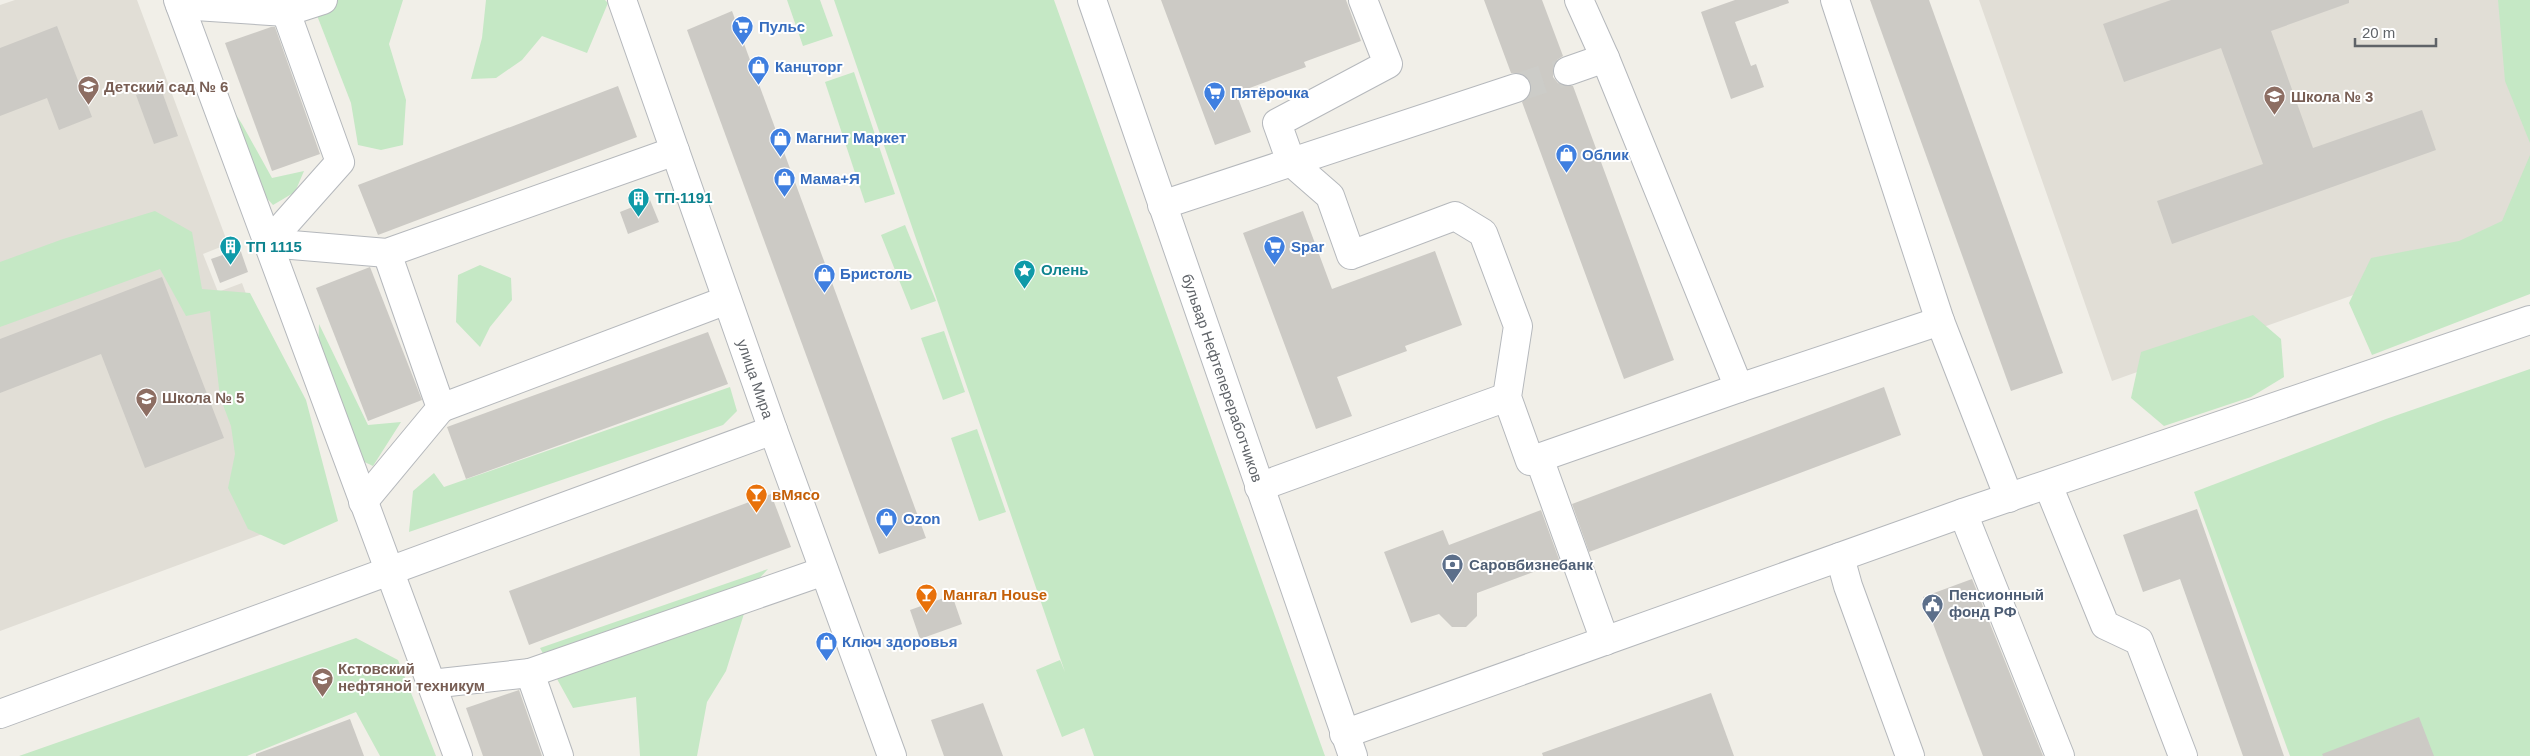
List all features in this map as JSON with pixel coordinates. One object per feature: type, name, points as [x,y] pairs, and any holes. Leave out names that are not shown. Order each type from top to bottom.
[{"type":"street","points":[[323,0],[286,12],[181,2],[363,502],[458,756]]},
{"type":"street","name":"улица Мира","points":[[622,0],[773,430],[892,756]]},
{"type":"street","name":"бульвар Нефтепереработчиков","points":[[1092,0],[1348,745]]},
{"type":"street","points":[[1363,0],[1388,64],[1277,122],[1291,162],[1330,196],[1351,255],[1455,216],[1483,233],[1518,326],[1507,397],[1530,461],[1739,388],[1940,321]]},
{"type":"street","points":[[1579,0],[1605,58],[1739,388]]},
{"type":"street","points":[[1835,0],[1940,321],[2009,498]]},
{"type":"street","points":[[268,243],[340,162],[286,12]]},
{"type":"street","points":[[1568,71],[1605,58]]},
{"type":"street","points":[[1162,205],[1516,88]]},
{"type":"street","points":[[268,243],[387,253],[675,151]]},
{"type":"street","points":[[387,253],[441,408]]},
{"type":"street","points":[[363,502],[441,408],[728,300]]},
{"type":"street","points":[[1348,745],[1605,641],[1963,513],[2530,320]]},
{"type":"street","points":[[1259,487],[1507,397]]},
{"type":"street","points":[[0,714],[773,430]]},
{"type":"street","points":[[1539,458],[1605,641]]},
{"type":"street","points":[[2048,485],[2105,625],[2139,641],[2183,756]]},
{"type":"street","points":[[1963,513],[2060,756]]},
{"type":"street","points":[[1840,557],[1848,586],[1910,756]]},
{"type":"street","points":[[431,684],[530,673],[824,570]]},
{"type":"street","points":[[530,673],[559,756]]},
{"type":"shaded area","name":"Школа № 5","points":[[15,0],[137,0],[228,244],[203,254],[218,292],[242,283],[327,510],[0,631],[0,5]]},
{"type":"shaded area","name":"Школа № 3","points":[[1979,0],[2530,0],[2530,232],[2112,381]]},
{"type":"green space","points":[[311,0],[403,0],[389,44],[406,100],[403,145],[381,150],[358,145],[351,103]]},
{"type":"green space","points":[[486,0],[605,0],[608,3],[587,53],[542,36],[522,60],[496,78],[471,79],[482,38]]},
{"type":"green space","points":[[787,0],[820,0],[833,36],[803,46]]},
{"type":"green space","points":[[834,0],[1054,0],[1325,756],[1094,756],[1084,728],[1062,737],[1036,670],[1060,660],[1065,672]]},
{"type":"green space","points":[[2498,0],[2530,0],[2530,143],[2505,81]]},
{"type":"green space","points":[[854,72],[895,194],[865,203],[825,82]]},
{"type":"green space","points":[[227,101],[272,178],[304,171],[295,192],[273,205],[253,183]]},
{"type":"green space","points":[[2530,155],[2530,294],[2372,355],[2349,303],[2371,258],[2459,241],[2502,221]]},
{"type":"green space","points":[[155,211],[192,232],[202,289],[250,293],[306,400],[338,521],[284,545],[248,529],[228,488],[235,454],[231,426],[220,397],[210,311],[186,316],[160,269],[0,327],[0,262],[63,239]]},
{"type":"green space","points":[[905,225],[936,301],[911,310],[881,235]]},
{"type":"green space","points":[[480,265],[511,278],[512,300],[490,327],[480,347],[456,322],[458,275]]},
{"type":"green space","points":[[2253,315],[2281,339],[2284,377],[2251,397],[2164,426],[2131,398],[2141,352]]},
{"type":"green space","points":[[319,324],[368,425],[401,422],[373,466],[356,458],[318,353]]},
{"type":"green space","points":[[944,331],[965,392],[943,400],[921,338]]},
{"type":"green space","points":[[2530,369],[2530,756],[2290,756],[2194,492],[2386,419]]},
{"type":"green space","points":[[730,387],[737,411],[723,425],[409,532],[413,491],[434,473],[444,487]]},
{"type":"green space","points":[[977,429],[1006,512],[979,521],[951,438]]},
{"type":"green space","points":[[768,569],[753,585],[726,671],[707,702],[697,756],[640,756],[636,697],[573,708],[540,648]]},
{"type":"green space","name":"Кстовский нефтяной техникум","points":[[356,638],[398,660],[436,756],[380,756],[356,712],[247,756],[19,756]]},
{"type":"building","points":[[1161,0],[1346,0],[1361,41],[1304,62],[1306,67],[1236,93],[1251,132],[1215,145]]},
{"type":"building","points":[[1484,0],[1542,0],[1563,56],[1557,60],[1553,68],[1553,77],[1558,83],[1565,86],[1573,86],[1674,360],[1624,379],[1522,102],[1531,92],[1531,83],[1526,76],[1520,73],[1511,73]]},
{"type":"building","points":[[1735,0],[1788,0],[1789,3],[1735,22],[1751,66],[1756,64],[1764,87],[1731,99],[1701,12]]},
{"type":"building","points":[[1870,0],[1929,0],[2063,373],[2011,391]]},
{"type":"building","points":[[2171,0],[2349,0],[2349,3],[2271,31],[2313,148],[2422,110],[2436,150],[2172,244],[2157,201],[2263,164],[2221,48],[2124,82],[2103,24]]},
{"type":"building","points":[[732,11],[926,538],[879,554],[687,30]]},
{"type":"building","points":[[57,26],[92,117],[59,130],[47,98],[0,116],[0,48]]},
{"type":"building","points":[[275,27],[320,154],[272,171],[225,43]]},
{"type":"building","points":[[160,86],[178,136],[154,144],[136,95]]},
{"type":"building","points":[[618,86],[637,137],[378,235],[358,185]]},
{"type":"building","name":"ТП-1191","points":[[650,200],[659,222],[628,234],[620,212]]},
{"type":"building","points":[[1303,211],[1332,289],[1435,251],[1462,325],[1405,346],[1407,351],[1337,377],[1352,416],[1316,429],[1243,233]]},
{"type":"building","name":"ТП 1115","points":[[240,249],[248,272],[220,283],[211,259]]},
{"type":"building","points":[[370,267],[422,400],[368,421],[316,288]]},
{"type":"building","points":[[162,277],[224,438],[145,468],[101,354],[0,393],[0,339]]},
{"type":"building","points":[[708,332],[728,384],[466,479],[447,427]]},
{"type":"building","points":[[1884,387],[1901,435],[1589,552],[1572,504]]},
{"type":"building","points":[[771,494],[791,547],[529,645],[509,591]]},
{"type":"building","points":[[2197,509],[2284,756],[2243,756],[2180,579],[2143,592],[2123,535]]},
{"type":"building","points":[[1541,510],[1560,562],[1477,593],[1477,616],[1466,627],[1452,627],[1439,614],[1411,623],[1384,552],[1443,530],[1449,545]]},
{"type":"building","points":[[1972,579],[2043,756],[1983,756],[1923,597]]},
{"type":"building","points":[[952,595],[962,624],[920,639],[910,610]]},
{"type":"building","points":[[519,690],[542,756],[483,756],[466,708]]},
{"type":"building","points":[[1711,693],[1734,756],[1543,756],[1542,753]]},
{"type":"building","points":[[983,703],[1003,756],[944,756],[931,720]]},
{"type":"building","points":[[2419,717],[2434,756],[2323,756],[2322,754]]},
{"type":"building","points":[[350,719],[364,756],[256,756],[256,754]]},
{"type":"tunnel","points":[[1516,88],[1568,71]]},
{"type":"place","name":"Пульс","points":[[743,46]]},
{"type":"place","name":"Канцторг","points":[[759,86]]},
{"type":"place","name":"Детский сад № 6","points":[[88,106]]},
{"type":"place","name":"Пятёрочка","points":[[1215,112]]},
{"type":"place","name":"Школа № 3","points":[[2275,116]]},
{"type":"place","name":"Магнит Маркет","points":[[780,157]]},
{"type":"place","name":"Облик","points":[[1566,174]]},
{"type":"place","name":"Мама+Я","points":[[784,198]]},
{"type":"place","name":"ТП-1191","points":[[639,217]]},
{"type":"place","name":"ТП 1115","points":[[230,266]]},
{"type":"place","name":"Spar","points":[[1275,266]]},
{"type":"place","name":"Олень","points":[[1025,289]]},
{"type":"place","name":"Бристоль","points":[[824,293]]},
{"type":"place","name":"Школа № 5","points":[[146,417]]},
{"type":"place","name":"вМясо","points":[[756,514]]},
{"type":"place","name":"Ozon","points":[[887,538]]},
{"type":"place","name":"Саровбизнебанк","points":[[1453,584]]},
{"type":"place","name":"Мангал House","points":[[927,614]]},
{"type":"place","name":"Пенсионный фонд РФ","points":[[1933,623]]},
{"type":"place","name":"Ключ здоровья","points":[[826,661]]},
{"type":"place","name":"Кстовский нефтяной техникум","points":[[322,697]]}]
